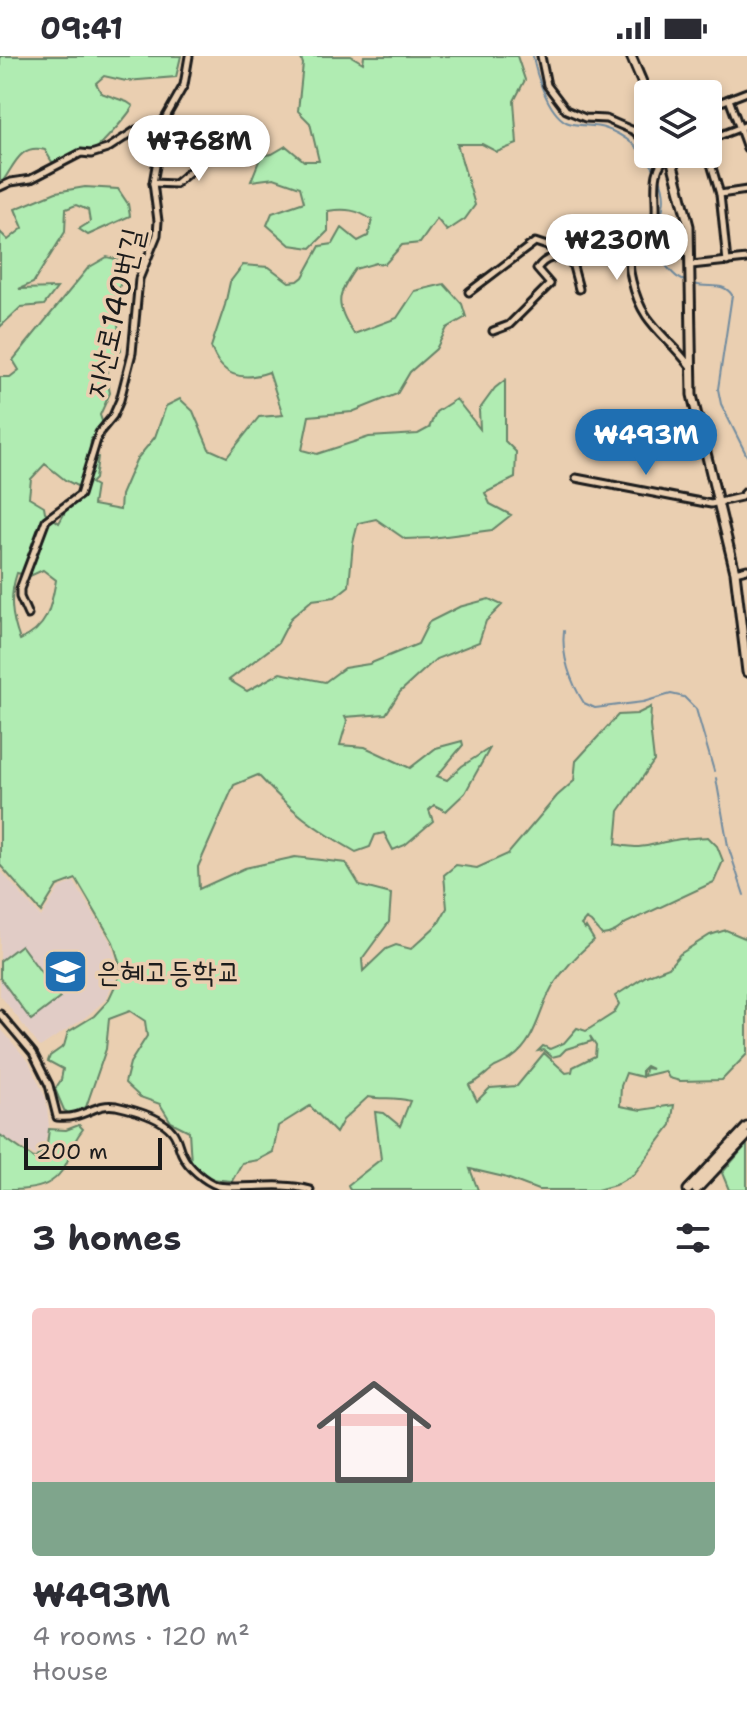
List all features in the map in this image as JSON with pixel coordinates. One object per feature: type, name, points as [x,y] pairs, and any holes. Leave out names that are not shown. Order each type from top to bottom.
[{"type":"main road","points":[[631,56],[641,80]]},
{"type":"main road","points":[[670,168],[689,226],[692,395],[735,572],[747,672]]},
{"type":"main road","points":[[688,1190],[747,1127]]},
{"type":"main road","points":[[696,1190],[747,1136]]},
{"type":"street","name":"지산로140번길","points":[[28,615],[20,589],[46,520],[80,495],[99,433],[113,416],[120,400],[132,353],[139,279],[157,235],[154,138],[184,85],[189,56]]},
{"type":"street","points":[[541,56],[547,85],[566,110],[585,118],[606,119],[634,131]]},
{"type":"street","points":[[722,102],[747,92]]},
{"type":"street","points":[[729,99],[747,148]]},
{"type":"street","points":[[722,135],[747,125]]},
{"type":"street","points":[[0,187],[31,179],[81,153],[91,154],[107,149],[136,130],[160,127]]},
{"type":"street","points":[[153,183],[175,184],[220,146],[235,139]]},
{"type":"street","points":[[661,168],[655,182],[658,202],[656,224],[647,244],[631,256],[629,270],[635,294],[649,323],[673,344],[691,367]]},
{"type":"street","points":[[712,168],[720,194],[727,262]]},
{"type":"street","points":[[720,194],[747,190]]},
{"type":"street","points":[[493,331],[509,325],[550,284],[537,269],[542,262],[555,257],[571,257],[602,231],[617,238],[631,251],[640,249]]},
{"type":"street","points":[[469,292],[535,242],[571,257],[579,289]]},
{"type":"street","points":[[691,269],[747,259]]},
{"type":"street","points":[[576,478],[711,504],[741,497],[747,491]]},
{"type":"street","points":[[735,572],[747,569]]},
{"type":"street","points":[[0,1014],[33,1053],[49,1085],[57,1117],[78,1117],[107,1105],[134,1111],[168,1126],[176,1136],[184,1158],[209,1183],[230,1189],[289,1185],[310,1190]]},
{"type":"shaded area","points":[[0,870],[41,917],[59,888],[74,882],[110,941],[119,969],[106,999],[86,1017],[40,1047],[0,995]]},
{"type":"shaded area","points":[[0,1028],[29,1062],[46,1099],[49,1125],[45,1143],[36,1156],[0,1135]]},
{"type":"green space","points":[[0,56],[181,56],[176,77],[126,81],[104,76],[96,83],[101,93],[133,106],[106,139],[90,153],[52,162],[45,150],[29,150],[18,158],[0,185]]},
{"type":"green space","points":[[300,56],[351,56],[363,63],[364,56],[517,56],[525,80],[514,101],[517,144],[497,152],[482,144],[457,144],[475,205],[465,219],[447,231],[437,219],[420,243],[402,245],[385,264],[376,263],[355,269],[341,294],[341,308],[354,334],[397,318],[415,291],[444,284],[462,304],[466,317],[447,328],[436,349],[410,372],[397,394],[352,412],[309,416],[302,450],[317,454],[369,437],[418,434],[429,428],[436,412],[456,399],[480,429],[479,410],[505,380],[505,441],[516,452],[515,478],[485,493],[490,504],[511,515],[492,530],[431,538],[405,539],[376,519],[358,523],[349,586],[335,597],[312,600],[291,618],[278,643],[229,680],[247,691],[280,673],[325,682],[344,668],[369,664],[418,644],[429,622],[459,607],[489,599],[502,605],[486,621],[479,642],[436,659],[400,692],[386,714],[345,717],[347,721],[340,745],[365,747],[410,768],[436,748],[462,741],[463,745],[437,776],[447,780],[490,748],[465,793],[446,811],[434,805],[429,810],[433,821],[405,845],[393,850],[384,833],[375,835],[370,847],[356,852],[304,818],[258,775],[234,785],[198,867],[199,889],[245,868],[295,857],[346,863],[360,886],[391,894],[389,922],[362,959],[363,971],[386,949],[396,945],[411,949],[438,924],[447,908],[444,875],[456,865],[477,868],[508,854],[557,796],[574,781],[576,761],[618,715],[637,714],[651,707],[654,761],[619,811],[616,844],[639,847],[708,837],[717,846],[723,861],[714,882],[609,934],[602,935],[586,919],[581,925],[586,927],[594,940],[552,987],[527,1043],[510,1059],[469,1085],[477,1101],[490,1088],[517,1086],[544,1053],[566,1073],[572,1072],[573,1067],[595,1056],[596,1045],[590,1036],[592,1041],[566,1049],[560,1055],[552,1057],[544,1050],[538,1051],[543,1046],[550,1049],[564,1043],[577,1028],[586,1031],[614,1013],[619,1004],[615,996],[646,976],[669,967],[680,954],[710,935],[726,930],[747,939],[747,1054],[722,1080],[680,1081],[669,1078],[665,1071],[644,1076],[645,1068],[652,1069],[646,1066],[642,1070],[642,1077],[626,1073],[621,1086],[620,1106],[641,1110],[674,1105],[671,1125],[634,1174],[615,1185],[597,1190],[538,1190],[470,1169],[478,1190],[350,1190],[348,1185],[381,1159],[375,1112],[384,1113],[400,1126],[410,1101],[368,1097],[343,1120],[336,1133],[310,1106],[278,1126],[273,1152],[258,1160],[242,1163],[232,1181],[211,1179],[191,1163],[189,1131],[171,1122],[160,1104],[140,1097],[125,1083],[130,1063],[147,1036],[145,1021],[130,1011],[109,1019],[106,1049],[86,1107],[72,1115],[64,1110],[55,1089],[63,1069],[48,1061],[50,1056],[64,1046],[68,1032],[94,1016],[108,1001],[122,971],[113,942],[76,879],[57,886],[41,912],[0,865],[0,377],[10,377],[19,370],[13,360],[88,268],[107,257],[129,262],[115,298],[121,350],[106,374],[110,393],[100,415],[104,427],[91,439],[90,451],[98,457],[95,479],[91,483],[96,486],[93,505],[120,510],[121,495],[136,460],[155,437],[166,406],[180,399],[193,411],[209,449],[227,457],[259,417],[283,415],[269,372],[250,376],[233,374],[220,365],[211,347],[230,282],[243,265],[269,267],[289,282],[298,281],[320,246],[333,244],[342,228],[358,241],[368,236],[372,220],[352,211],[328,211],[328,231],[311,248],[290,245],[267,225],[272,213],[304,202],[300,187],[274,178],[251,181],[261,156],[286,146],[304,161],[319,161],[310,123],[298,111],[303,64]],"holes":[[[45,464],[79,487],[59,523],[45,512],[44,506],[29,497],[31,479]],[[43,570],[56,580],[50,608],[37,629],[20,640],[12,606],[17,573],[30,576]]]},
{"type":"green space","points":[[85,187],[118,189],[128,204],[130,216],[88,235],[79,229],[90,222],[88,210],[76,205],[66,209],[65,232],[33,283],[19,289],[57,288],[44,305],[21,307],[0,327],[0,232],[8,240],[23,228],[15,209],[56,192]]},
{"type":"green space","points":[[21,945],[60,998],[31,1020],[0,978],[0,961]]},
{"type":"green space","points":[[79,1125],[83,1129],[58,1176],[42,1186],[0,1190],[0,1135],[35,1159],[47,1145],[49,1129],[66,1130]]},
{"type":"green space","points":[[747,1144],[747,1190],[729,1190],[722,1173]]},
{"type":"waterway","points":[[533,56],[544,92],[560,117],[570,124],[600,127],[620,135],[640,151],[656,172]]},
{"type":"waterway","points":[[659,177],[664,201],[658,234],[661,256],[675,275],[688,282]]},
{"type":"waterway","points":[[694,284],[724,288],[732,295],[718,389],[721,404],[747,456]]},
{"type":"waterway","points":[[564,631],[568,668],[584,703],[595,708],[643,702],[671,694],[684,697],[696,709],[714,771]]},
{"type":"waterway","points":[[716,778],[728,846],[744,895]]},
{"type":"place","name":"은혜고등학교","points":[[65,971]]}]
